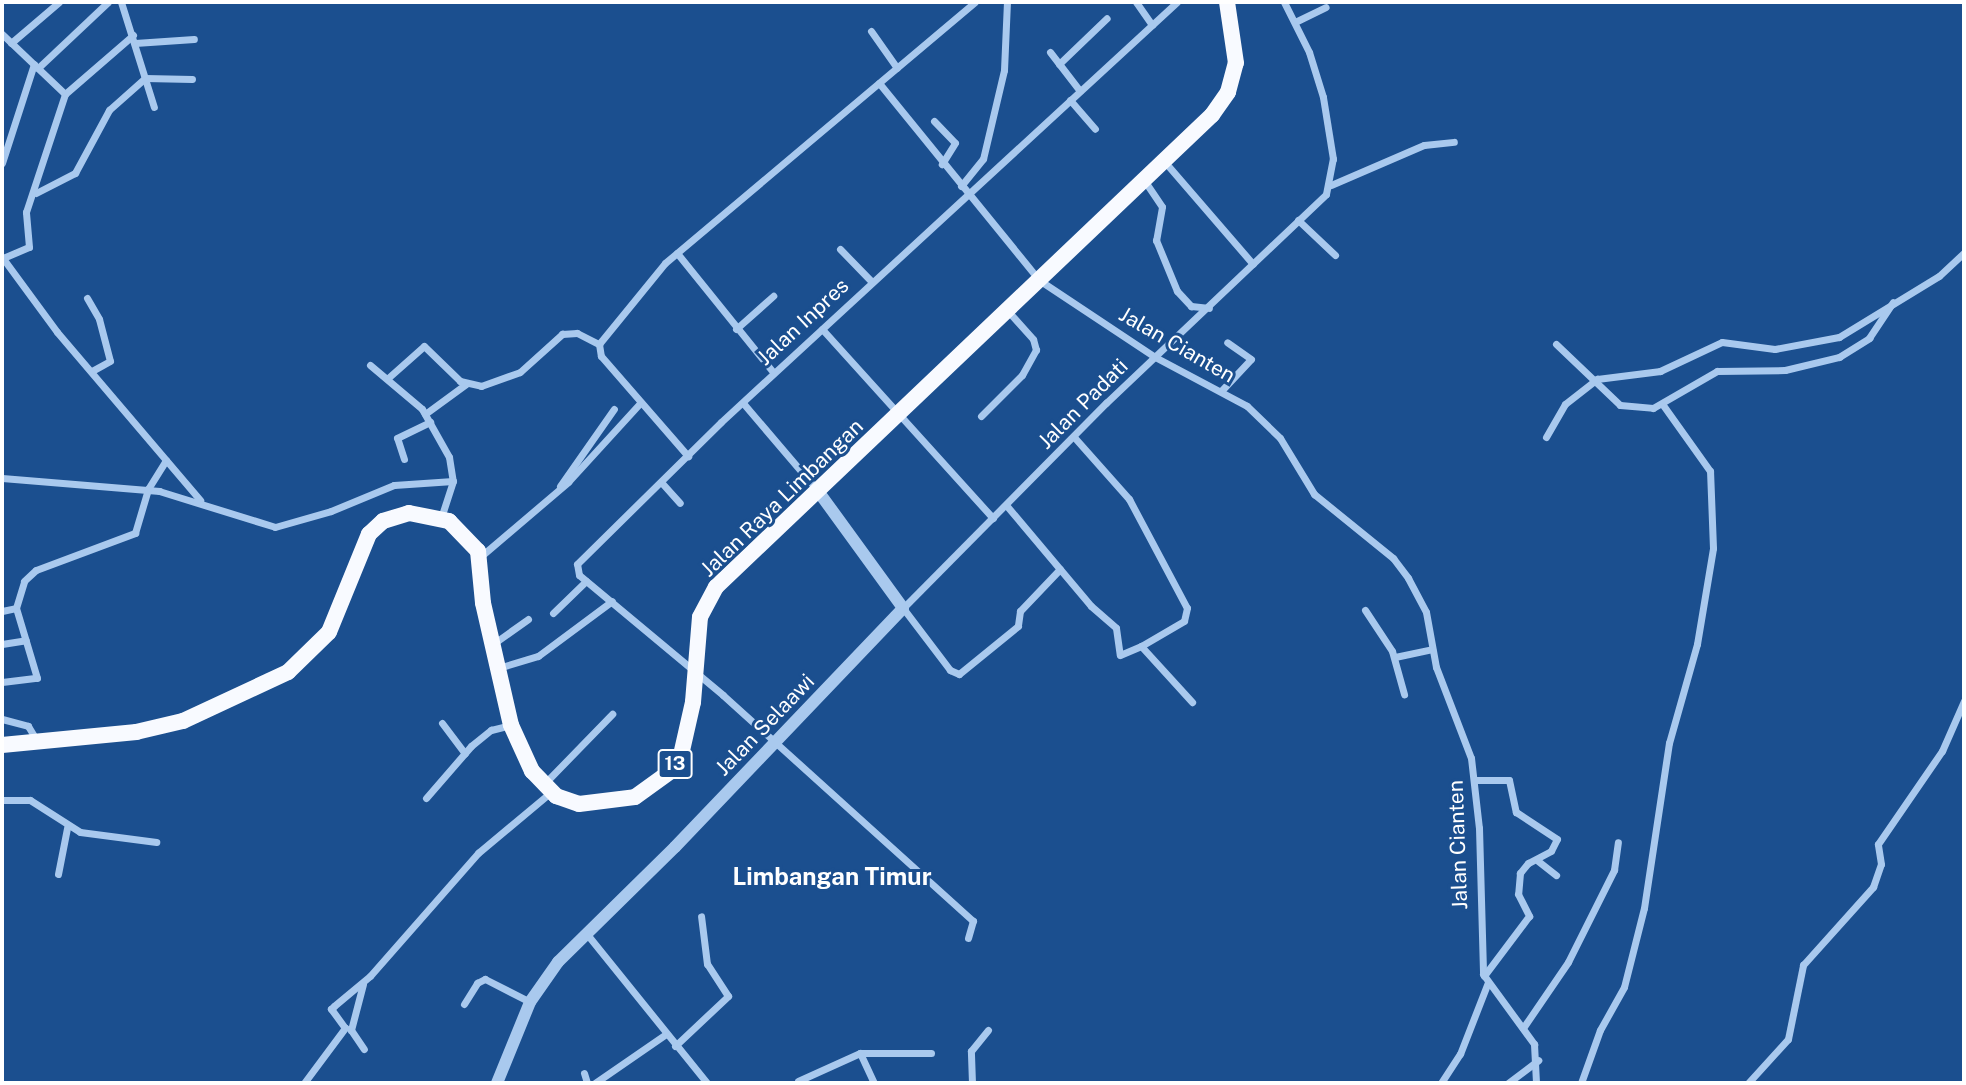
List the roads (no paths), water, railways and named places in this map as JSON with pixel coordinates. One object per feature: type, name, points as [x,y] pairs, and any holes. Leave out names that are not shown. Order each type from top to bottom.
[{"type":"highway","name":"Jalan Raya Limbangan","points":[[548,788],[579,804],[601,805],[635,797],[671,771],[681,755],[689,727],[700,617],[716,587],[1212,115],[1228,92],[1236,48],[1227,2]]},
{"type":"highway","points":[[2,745],[136,732],[183,720],[288,672],[329,632],[363,543],[376,526],[409,513],[441,518],[468,536],[479,557],[492,645],[511,725],[525,758],[548,788]]},
{"type":"street","points":[[11,43],[59,2]]},
{"type":"street","points":[[2,163],[36,66],[108,2]]},
{"type":"street","points":[[121,2],[154,107]]},
{"type":"street","points":[[599,344],[677,253],[975,2]]},
{"type":"street","points":[[961,186],[983,159],[1004,70],[1007,2]]},
{"type":"street","points":[[1136,2],[1152,25]]},
{"type":"street","name":"Jalan Inpres","points":[[586,581],[576,570],[577,564],[774,373],[1177,2]]},
{"type":"street","points":[[1284,2],[1295,22],[1324,97],[1332,144],[1331,185],[1424,145],[1454,142]]},
{"type":"street","points":[[1295,22],[1326,7]]},
{"type":"street","points":[[1059,64],[1107,18]]},
{"type":"street","points":[[871,30],[897,68]]},
{"type":"street","points":[[3,38],[65,94]]},
{"type":"street","points":[[194,39],[134,39],[65,94],[55,116],[36,193],[26,214],[29,247],[2,257],[92,372],[201,501]]},
{"type":"street","points":[[1050,52],[1080,91]]},
{"type":"street","points":[[36,193],[75,173],[109,110],[145,78],[192,79]]},
{"type":"street","name":"Jalan Cianten","points":[[879,83],[942,164],[1040,280],[1155,357],[1222,390],[1269,426],[1314,494],[1401,567],[1426,612],[1432,649],[1465,737],[1474,780],[1486,979]]},
{"type":"street","points":[[1070,100],[1095,129]]},
{"type":"street","points":[[934,121],[955,143],[942,164]]},
{"type":"street","points":[[1164,160],[1254,264]]},
{"type":"street","points":[[1143,180],[1160,199],[1162,215],[1156,240],[1177,291],[1191,306],[1209,308]]},
{"type":"street","name":"Jalan Padati","points":[[903,608],[1331,185]]},
{"type":"street","points":[[1298,220],[1335,255]]},
{"type":"street","points":[[840,249],[872,282]]},
{"type":"street","points":[[677,253],[774,373]]},
{"type":"street","points":[[1546,437],[1565,404],[1592,381],[1660,371],[1721,342],[1775,349],[1828,341],[1859,328],[1893,301],[1939,276],[1964,253]]},
{"type":"street","points":[[736,329],[773,296]]},
{"type":"street","points":[[87,298],[99,319],[110,361],[92,372]]},
{"type":"street","points":[[1556,344],[1592,381],[1630,410],[1663,405],[1717,371],[1785,370],[1839,357],[1869,338],[1893,301]]},
{"type":"street","points":[[981,416],[1022,375],[1036,350],[1033,339],[1008,311]]},
{"type":"street","points":[[822,329],[901,412],[993,518]]},
{"type":"street","points":[[388,378],[424,346],[466,384],[481,386],[520,372],[562,334],[577,333],[599,344]]},
{"type":"street","points":[[1222,390],[1251,359],[1227,342]]},
{"type":"street","points":[[599,344],[601,356],[688,456]]},
{"type":"street","points":[[370,365],[388,378],[425,414],[452,466],[453,481],[441,518]]},
{"type":"street","points":[[425,414],[466,384]]},
{"type":"street","points":[[479,557],[558,488],[641,402]]},
{"type":"street","points":[[743,403],[818,491],[954,674],[1018,626],[1020,611],[1060,569]]},
{"type":"street","points":[[1581,1083],[1600,1030],[1624,988],[1644,908],[1668,743],[1697,644],[1713,548],[1710,471],[1663,405]]},
{"type":"street","points":[[558,488],[614,409]]},
{"type":"street","points":[[404,459],[397,438],[430,422]]},
{"type":"street","points":[[1006,505],[1060,569],[1116,628],[1120,655],[1184,621],[1187,608],[1129,499],[1074,438]]},
{"type":"street","points":[[2,682],[37,678],[16,608],[20,587],[32,572],[135,533],[148,489],[166,460]]},
{"type":"street","points":[[2,478],[148,489],[201,501],[283,526],[394,485],[453,481]]},
{"type":"street","points":[[661,482],[680,503]]},
{"type":"street","points":[[553,613],[586,581],[612,601],[694,670],[973,921],[968,938]]},
{"type":"street","points":[[497,668],[538,656],[612,601]]},
{"type":"street","points":[[2,611],[16,608]]},
{"type":"street","name":"Jalan Selaawi","points":[[497,1083],[530,1002],[545,976],[775,744],[903,608]]},
{"type":"street","points":[[1365,610],[1395,657],[1404,694]]},
{"type":"street","points":[[492,645],[527,619]]},
{"type":"street","points":[[2,644],[26,640]]},
{"type":"street","points":[[1141,646],[1192,702]]},
{"type":"street","points":[[1395,657],[1432,649]]},
{"type":"street","points":[[1748,1083],[1788,1039],[1803,965],[1873,887],[1880,872],[1878,844],[1942,751],[1964,701]]},
{"type":"street","points":[[304,1083],[345,1028],[331,1008],[364,983],[478,853],[548,788],[612,714]]},
{"type":"street","points":[[2,719],[28,726],[38,743]]},
{"type":"street","points":[[442,723],[465,753]]},
{"type":"street","points":[[426,798],[465,753],[491,730],[511,725]]},
{"type":"street","points":[[1441,1083],[1460,1054],[1486,979],[1527,921],[1528,909],[1518,894],[1519,876],[1525,865],[1538,861],[1555,847],[1555,835],[1516,812],[1509,780],[1474,780]]},
{"type":"street","points":[[2,800],[30,800],[46,807],[68,828],[156,842]]},
{"type":"street","points":[[58,874],[68,828]]},
{"type":"street","points":[[1523,1028],[1568,962],[1614,870],[1618,842]]},
{"type":"street","points":[[1538,861],[1556,875]]},
{"type":"street","points":[[675,1046],[728,996],[708,964],[701,916]]},
{"type":"street","points":[[586,933],[707,1083]]},
{"type":"street","points":[[464,1004],[477,983],[485,979],[530,1002]]},
{"type":"street","points":[[1486,979],[1523,1028],[1538,1060],[1536,1083]]},
{"type":"street","points":[[364,983],[351,1030],[364,1049]]},
{"type":"street","points":[[972,1083],[971,1051],[988,1030]]},
{"type":"street","points":[[595,1083],[666,1034]]},
{"type":"street","points":[[860,1053],[873,1083]]},
{"type":"street","points":[[787,1083],[799,1082],[860,1053],[931,1053]]},
{"type":"street","points":[[1508,1083],[1538,1060]]},
{"type":"street","points":[[583,1073],[587,1083]]},
{"type":"district","name":"Limbangan Timur","points":[[832,877]]}]
